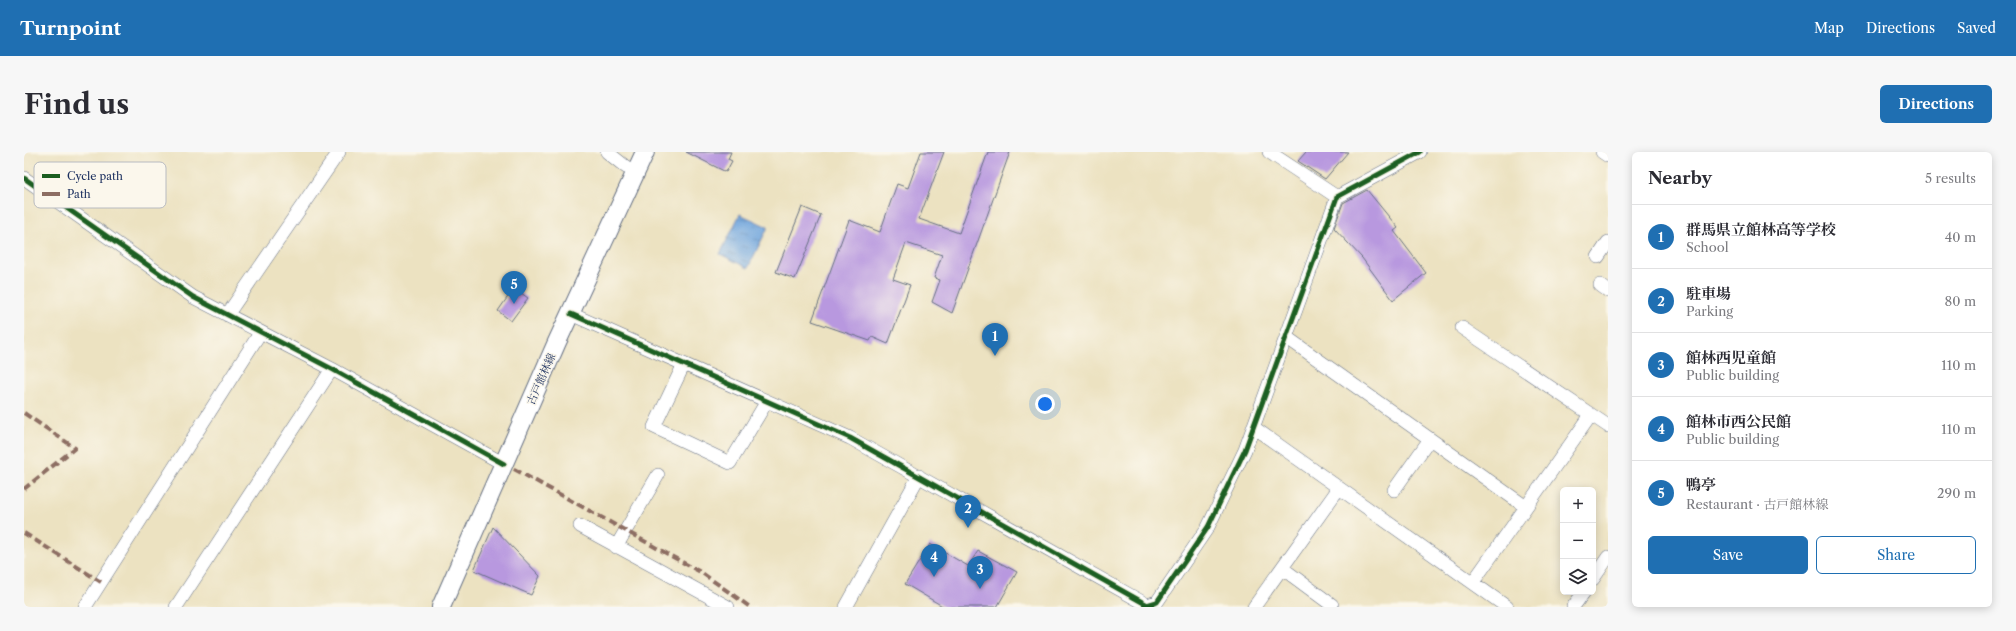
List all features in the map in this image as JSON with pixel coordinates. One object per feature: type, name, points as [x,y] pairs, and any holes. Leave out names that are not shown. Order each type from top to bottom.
[{"type":"main road","name":"古戸館林線","points":[[441,607],[571,314],[645,152]]},
{"type":"street","points":[[227,315],[338,152]]},
{"type":"street","points":[[607,152],[626,167],[636,171]]},
{"type":"street","points":[[1269,152],[1337,197]]},
{"type":"street","points":[[571,314],[850,438],[1147,606],[1157,602],[1208,527],[1245,450],[1337,197],[1420,152]]},
{"type":"street","points":[[1602,152],[1608,156]]},
{"type":"street","points":[[24,178],[34,185]]},
{"type":"street","points":[[67,208],[193,297],[332,369],[504,464]]},
{"type":"street","points":[[1598,257],[1608,242]]},
{"type":"street","points":[[1462,328],[1608,426]]},
{"type":"street","points":[[85,607],[260,333]]},
{"type":"street","points":[[1286,337],[1526,506]]},
{"type":"street","points":[[684,364],[654,427],[730,463],[767,401]]},
{"type":"street","points":[[176,607],[332,369]]},
{"type":"street","points":[[1473,582],[1591,414]]},
{"type":"street","points":[[1253,427],[1508,607]]},
{"type":"street","points":[[1394,490],[1430,438]]},
{"type":"street","points":[[616,547],[658,475]]},
{"type":"street","points":[[846,607],[919,476]]},
{"type":"street","points":[[1254,607],[1339,488]]},
{"type":"street","points":[[580,526],[728,607]]},
{"type":"street","points":[[1596,575],[1608,557]]},
{"type":"street","points":[[1282,568],[1332,605]]},
{"type":"street","points":[[1573,607],[1582,595]]},
{"type":"water","points":[[740,214],[768,227],[748,268],[720,254]]},
{"type":"building","points":[[686,152],[731,152],[728,159],[732,161],[726,172]]},
{"type":"building","points":[[921,152],[944,152],[919,219],[959,233],[988,152],[1010,152],[952,313],[932,302],[940,280],[934,278],[942,255],[906,243],[893,279],[910,285],[888,344],[872,337],[870,341],[812,321],[849,220],[880,232],[897,184],[908,188]]},
{"type":"building","points":[[1306,152],[1348,152],[1325,179],[1298,161]]},
{"type":"building","points":[[1367,190],[1398,228],[1394,231],[1426,273],[1393,300],[1362,258],[1334,228],[1343,203]]},
{"type":"building","points":[[802,207],[821,215],[795,279],[776,272]]},
{"type":"building","points":[[514,288],[528,298],[511,321],[498,311]]},
{"type":"building","points":[[493,527],[540,576],[531,595],[474,570]]},
{"type":"building","points":[[930,544],[968,566],[978,551],[1017,572],[997,607],[944,607],[905,584]]},
{"type":"marked path","points":[[24,413],[75,448],[24,489]]},
{"type":"marked path","points":[[514,469],[702,573],[750,607]]},
{"type":"marked path","points":[[24,533],[101,582]]},
{"type":"cycle path","points":[[1145,607],[1157,602],[1208,527],[1245,450],[1337,197],[1420,152]]},
{"type":"cycle path","points":[[24,178],[34,185]]},
{"type":"cycle path","points":[[67,208],[193,297],[332,369],[504,464]]},
{"type":"cycle path","points":[[571,314],[850,438],[1151,607]]},
{"type":"place","name":"鴨亭","points":[[514,304]]},
{"type":"place","name":"群馬県立館林高等学校","points":[[995,356]]},
{"type":"place","name":"駐車場","points":[[968,528]]},
{"type":"place","name":"館林市西公民館","points":[[934,577]]},
{"type":"place","name":"館林西児童館","points":[[980,589]]}]
